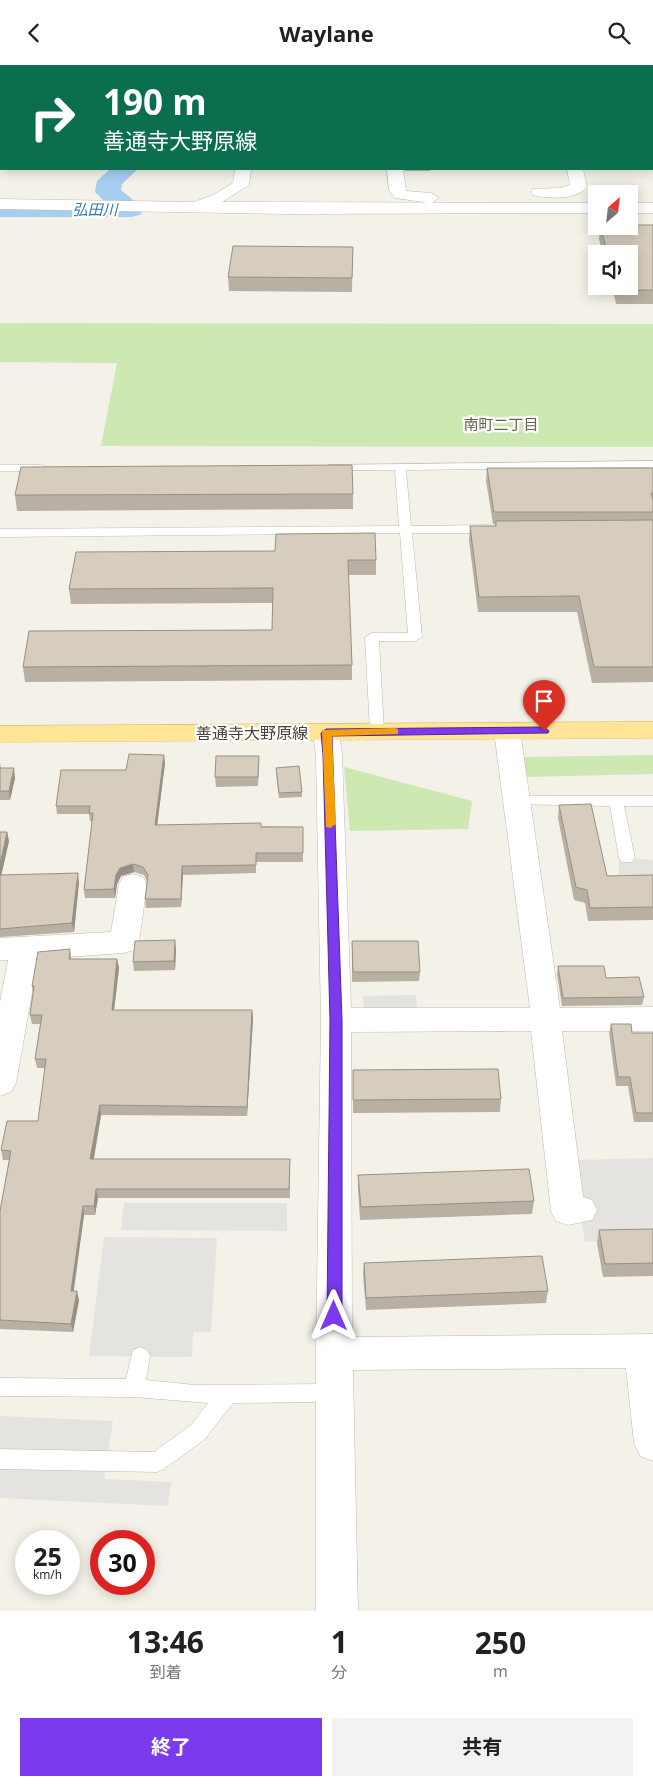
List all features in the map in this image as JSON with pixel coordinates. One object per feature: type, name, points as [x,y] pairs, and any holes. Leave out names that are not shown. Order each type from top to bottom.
[{"type":"main road","name":"善通寺大野原線","points":[[0,734],[653,730]]},
{"type":"street","points":[[197,209],[242,185],[243,170]]},
{"type":"street","points":[[395,170],[397,190],[401,195],[417,199],[500,193]]},
{"type":"street","points":[[519,192],[562,193],[572,191],[578,187],[575,170]]},
{"type":"street","points":[[0,205],[197,209],[588,209]]},
{"type":"street","points":[[638,208],[653,208]]},
{"type":"street","points":[[508,731],[515,801],[537,954],[545,995],[545,1020],[568,1211],[580,1210]]},
{"type":"street","points":[[326,733],[329,755],[336,1020],[334,1354],[337,1611]]},
{"type":"street","points":[[0,1083],[12,949],[124,942],[134,884]]},
{"type":"street","points":[[336,1020],[653,1019]]},
{"type":"street","points":[[334,1354],[648,1351],[653,1443]]},
{"type":"lane","points":[[322,467],[653,464]]},
{"type":"lane","points":[[0,468],[59,467]]},
{"type":"lane","points":[[377,731],[372,637],[415,637],[400,467]]},
{"type":"lane","points":[[0,533],[505,529]]},
{"type":"lane","points":[[515,801],[653,801]]},
{"type":"lane","points":[[616,801],[627,858]]},
{"type":"lane","points":[[135,1388],[140,1357]]},
{"type":"lane","points":[[0,1387],[135,1388],[195,1394],[335,1393]]},
{"type":"lane","points":[[0,1459],[157,1462],[198,1432],[229,1393]]},
{"type":"green space","points":[[0,323],[653,324],[653,447],[101,446],[117,363],[0,362]]},
{"type":"green space","points":[[653,755],[653,774],[526,777],[523,757]]},
{"type":"green space","points":[[344,767],[472,801],[468,829],[350,831]]},
{"type":"shaded area","points":[[619,857],[653,860],[653,883],[614,883],[619,872]]},
{"type":"shaded area","points":[[416,995],[418,1013],[364,1013],[363,996]]},
{"type":"shaded area","points":[[653,1158],[653,1241],[585,1242],[572,1160]]},
{"type":"shaded area","points":[[124,1203],[287,1203],[287,1231],[121,1230]]},
{"type":"shaded area","points":[[104,1237],[217,1238],[211,1332],[193,1332],[192,1357],[89,1356]]},
{"type":"shaded area","points":[[0,1416],[113,1421],[104,1479],[171,1482],[168,1506],[0,1498]]},
{"type":"building","points":[[638,225],[653,225],[653,290],[638,290],[638,245],[605,245],[603,235],[638,235]]},
{"type":"building","points":[[233,246],[353,247],[352,278],[228,277]]},
{"type":"building","points":[[352,465],[353,494],[15,495],[21,467]]},
{"type":"building","points":[[487,468],[653,468],[653,493],[651,493],[653,512],[494,512]]},
{"type":"building","points":[[653,520],[653,667],[594,667],[579,596],[479,597],[470,526],[496,526],[496,521]]},
{"type":"building","points":[[375,533],[376,560],[348,560],[352,665],[23,667],[29,631],[272,630],[273,588],[69,589],[76,552],[275,551],[276,534]]},
{"type":"building","points":[[129,754],[164,755],[155,825],[261,823],[261,827],[303,827],[303,853],[256,853],[256,865],[182,866],[181,899],[145,899],[148,875],[143,867],[133,864],[120,868],[116,875],[114,889],[84,890],[93,813],[89,813],[90,806],[56,806],[61,770],[126,770]]},
{"type":"building","points":[[216,756],[259,756],[258,777],[215,777]]},
{"type":"building","points":[[299,766],[302,792],[279,793],[276,768]]},
{"type":"building","points":[[0,768],[14,768],[9,791],[0,791]]},
{"type":"building","points":[[591,804],[607,876],[653,875],[653,907],[590,908],[587,890],[576,887],[559,805]]},
{"type":"building","points":[[0,832],[7,832],[0,865]]},
{"type":"building","points":[[78,873],[72,923],[0,929],[0,875]]},
{"type":"building","points":[[175,940],[174,961],[133,962],[135,941]]},
{"type":"building","points":[[352,941],[418,941],[420,972],[353,972]]},
{"type":"building","points":[[70,949],[69,959],[117,959],[112,1010],[252,1010],[247,1107],[100,1105],[90,1159],[290,1159],[289,1189],[96,1189],[94,1206],[83,1206],[71,1291],[77,1291],[71,1324],[0,1320],[0,1211],[11,1151],[1,1150],[7,1121],[38,1121],[46,1059],[35,1059],[42,1015],[30,1015],[34,986],[32,986],[38,952]]},
{"type":"building","points":[[558,966],[604,966],[606,978],[639,977],[644,997],[563,998]]},
{"type":"building","points":[[611,1024],[631,1024],[632,1033],[653,1033],[653,1113],[636,1113],[630,1077],[618,1077]]},
{"type":"building","points":[[498,1069],[501,1099],[353,1100],[353,1070]]},
{"type":"building","points":[[529,1169],[534,1201],[361,1207],[358,1175]]},
{"type":"building","points":[[653,1229],[653,1263],[605,1264],[599,1230]]},
{"type":"building","points":[[542,1256],[548,1291],[366,1298],[364,1263]]},
{"type":"waterway","name":"弘田川","points":[[0,209],[131,209],[108,192],[110,181],[124,170]]},
{"type":"slow traffic","points":[[330,824],[329,755],[326,733],[395,731]]},
{"type":"district","name":"南町二丁目","points":[[501,424]]},
{"type":"route","points":[[334,1316],[336,1020],[329,755],[326,733],[377,731],[544,731]]}]
